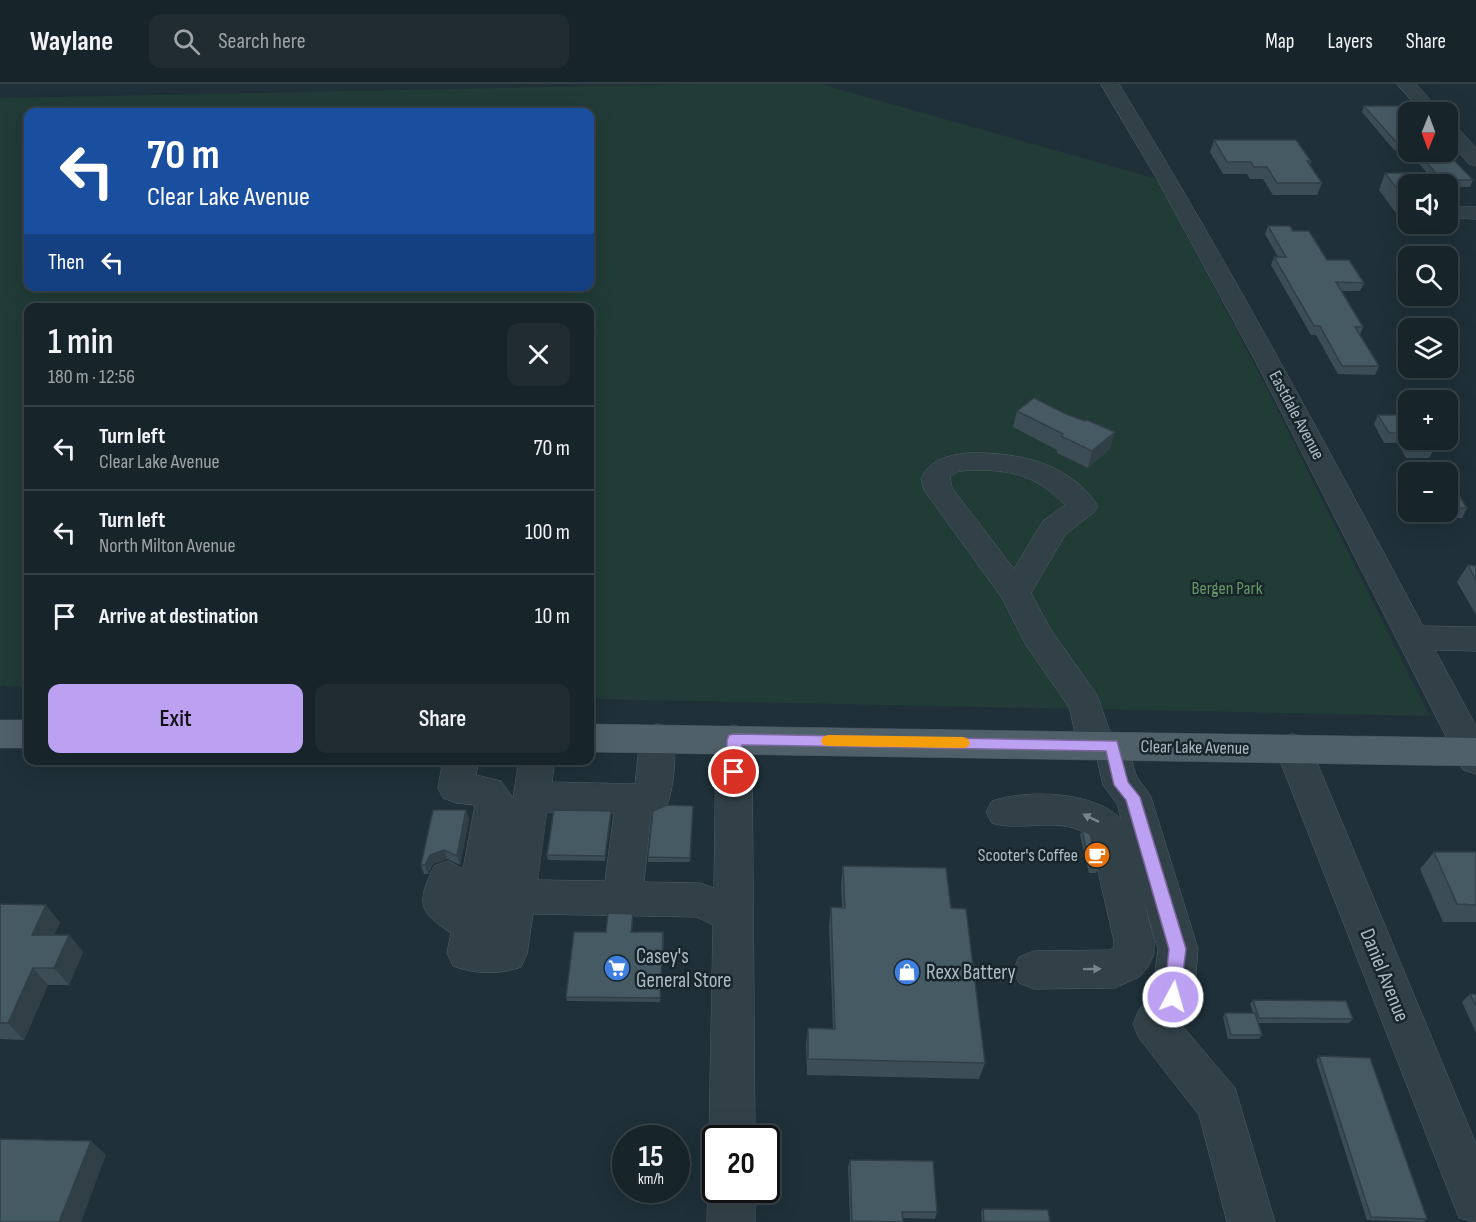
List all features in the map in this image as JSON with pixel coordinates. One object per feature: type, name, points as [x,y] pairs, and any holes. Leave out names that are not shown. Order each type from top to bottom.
[{"type":"main road","points":[[0,734],[24,734]]},
{"type":"main road","name":"Clear Lake Avenue","points":[[594,738],[1293,748],[1474,754]]},
{"type":"street","name":"Eastdale Avenue","points":[[1110,84],[1224,279],[1474,754]]},
{"type":"street","points":[[1406,84],[1423,102]]},
{"type":"street","points":[[1458,140],[1476,160]]},
{"type":"street","points":[[1015,593],[1054,528],[1083,506],[1049,475],[1034,468],[1018,464],[966,462],[947,465],[938,472],[935,479],[938,490],[1015,593],[1038,637],[1085,704],[1121,785],[1132,797],[1178,949],[1173,997],[1154,1024],[1219,1104],[1251,1222]]},
{"type":"street","points":[[1413,638],[1476,639]]},
{"type":"street","points":[[531,797],[652,799],[658,738]]},
{"type":"street","points":[[732,1125],[734,740]]},
{"type":"street","name":"Daniel Avenue","points":[[1293,748],[1476,1202]]},
{"type":"street","points":[[463,788],[488,791],[495,799],[467,953],[507,954],[536,765]]},
{"type":"street","points":[[623,898],[634,799]]},
{"type":"street","points":[[1005,812],[1079,813],[1100,821],[1107,829],[1134,941],[1134,954],[1115,969],[1034,970]]},
{"type":"street","points":[[448,878],[442,906],[472,925]]},
{"type":"street","points":[[516,897],[700,900],[733,915]]},
{"type":"street","points":[[731,1222],[732,1203]]},
{"type":"green space","name":"Bergen Park","points":[[702,84],[821,84],[1157,179],[1261,377],[1430,716],[594,699],[594,303],[24,303],[24,687],[0,686],[0,98]]},
{"type":"building","points":[[1364,106],[1398,106],[1397,143]]},
{"type":"building","points":[[1214,140],[1296,140],[1311,161],[1307,161],[1322,183],[1277,183],[1267,167],[1254,167],[1251,162],[1227,162]]},
{"type":"building","points":[[1426,162],[1456,162],[1473,180],[1458,180],[1458,174],[1437,174]]},
{"type":"building","points":[[1385,173],[1416,173],[1398,174],[1398,190]]},
{"type":"building","points":[[1268,226],[1290,226],[1293,231],[1309,231],[1327,260],[1349,260],[1364,283],[1336,282],[1363,327],[1355,327],[1379,366],[1342,366],[1320,326],[1314,326],[1274,257],[1286,257]]},
{"type":"building","points":[[1034,398],[1066,414],[1115,432],[1092,451],[1017,411]]},
{"type":"building","points":[[1378,415],[1398,415],[1398,433],[1389,433]]},
{"type":"building","points":[[1458,494],[1467,508],[1458,508]]},
{"type":"building","points":[[1468,565],[1476,566],[1476,580]]},
{"type":"building","points":[[667,805],[693,806],[690,858],[648,857],[653,811]]},
{"type":"building","points":[[433,810],[466,810],[457,856],[444,850],[430,855],[425,865],[421,865]]},
{"type":"building","points":[[554,810],[611,811],[605,856],[547,855]]},
{"type":"building","points":[[1082,830],[1090,834],[1098,868],[1090,868]]},
{"type":"building","points":[[1434,852],[1476,852],[1476,905],[1457,904]]},
{"type":"building","points":[[843,866],[946,868],[951,908],[966,909],[985,1063],[808,1059],[808,1028],[835,1029],[831,907],[845,908]]},
{"type":"building","points":[[0,904],[46,905],[32,935],[69,935],[54,968],[33,968],[8,1023],[0,1023]]},
{"type":"building","points":[[608,913],[633,914],[631,932],[663,932],[660,998],[566,997],[574,932],[606,932]]},
{"type":"building","points":[[1470,994],[1476,994],[1476,1006]]},
{"type":"building","points":[[1253,1000],[1346,1001],[1353,1019],[1259,1018]]},
{"type":"building","points":[[1225,1013],[1255,1013],[1262,1035],[1231,1035]]},
{"type":"building","points":[[1319,1056],[1370,1058],[1427,1219],[1371,1217]]},
{"type":"building","points":[[0,1139],[91,1141],[59,1222],[0,1222]]},
{"type":"building","points":[[850,1160],[933,1161],[937,1212],[902,1212],[903,1222],[852,1221]]},
{"type":"building","points":[[983,1209],[1048,1210],[1050,1222],[984,1222]]},
{"type":"slow traffic","points":[[828,741],[963,743]]},
{"type":"place","name":"Scooter's Coffee","points":[[1097,855]]},
{"type":"place","name":"Casey's General Store","points":[[617,968]]},
{"type":"place","name":"Rexx Battery","points":[[907,972]]},
{"type":"route","points":[[734,772],[734,740],[1112,745],[1121,785],[1132,797],[1178,949],[1173,997]]}]
